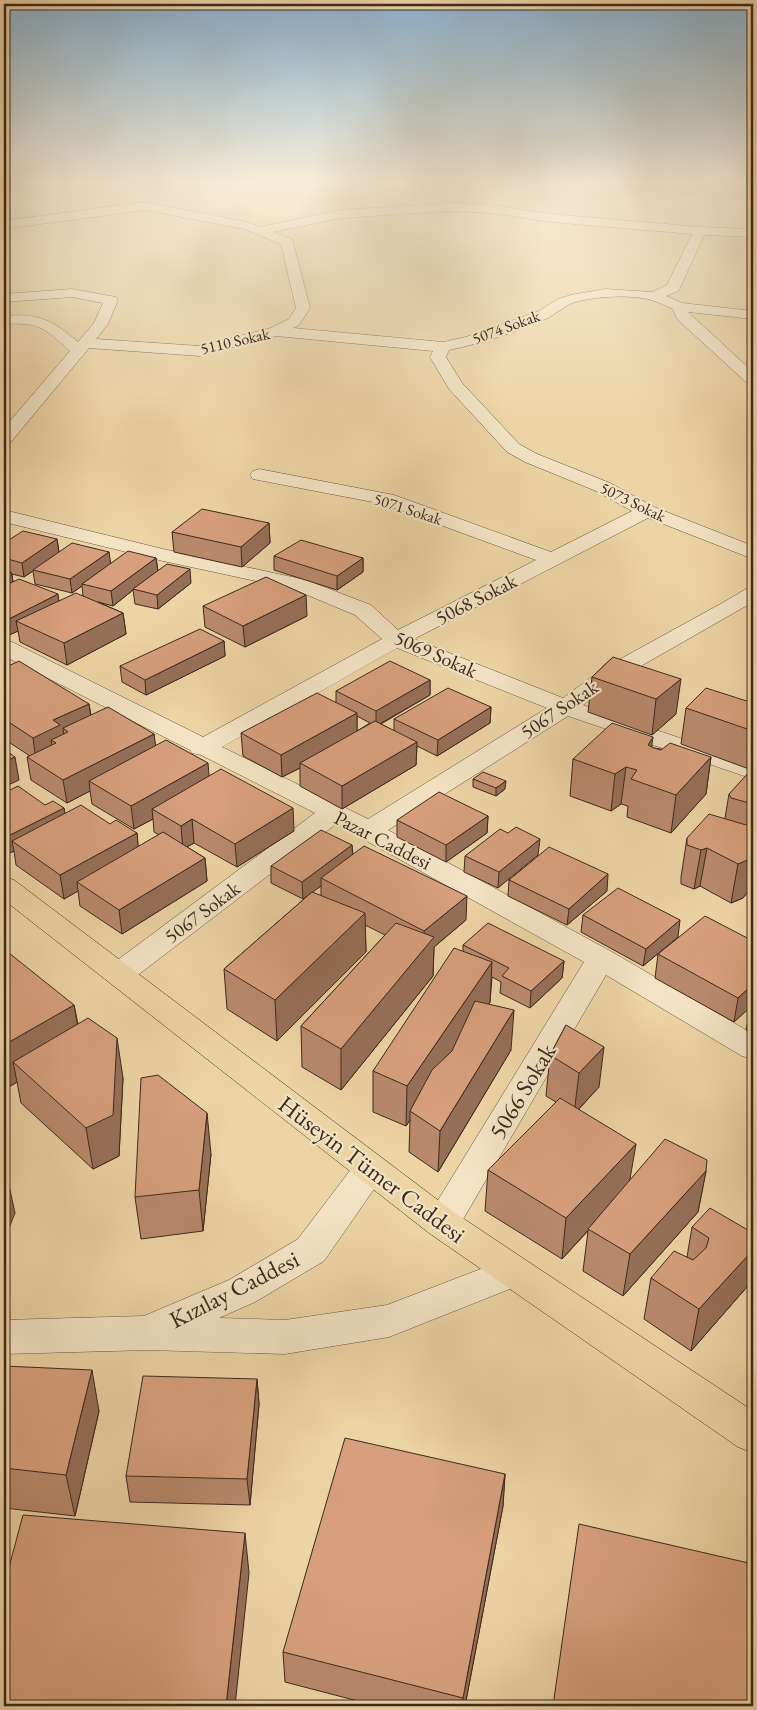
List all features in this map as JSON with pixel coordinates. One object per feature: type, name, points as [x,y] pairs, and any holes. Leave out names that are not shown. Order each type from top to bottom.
[{"type":"main road","name":"Hüseyin Tümer Caddesi","points":[[4,886],[442,1223],[753,1434]]},
{"type":"street","points":[[276,331],[294,322],[303,308],[292,263]]},
{"type":"street","points":[[654,296],[673,288],[685,263]]},
{"type":"street","points":[[4,298],[72,293],[111,300],[101,324],[4,439]]},
{"type":"street","name":"5074 Sokak","points":[[443,347],[470,341],[544,314],[563,302],[605,294],[654,296],[679,308],[753,315]]},
{"type":"street","points":[[679,308],[682,316],[753,380]]},
{"type":"street","points":[[4,320],[24,318],[44,322],[83,347]]},
{"type":"street","name":"5110 Sokak","points":[[83,347],[200,351],[276,331],[443,347]]},
{"type":"street","name":"5073 Sokak","points":[[443,347],[438,357],[455,386],[513,448],[531,458],[604,486],[647,511],[753,553]]},
{"type":"street","name":"5071 Sokak","points":[[259,474],[387,499],[554,560]]},
{"type":"street","name":"5068 Sokak","points":[[201,748],[396,640],[647,511]]},
{"type":"street","name":"5069 Sokak","points":[[4,516],[163,555],[299,584],[363,610],[396,640],[565,707],[753,771]]},
{"type":"street","name":"5067 Sokak","points":[[369,830],[565,707],[612,673],[743,610],[753,593]]},
{"type":"street","name":"Pazar Caddesi","points":[[4,647],[201,748],[369,830],[601,959],[753,1048]]},
{"type":"street","name":"5067 Sokak","points":[[119,974],[333,814]]},
{"type":"street","name":"5066 Sokak","points":[[442,1223],[601,959]]},
{"type":"street","name":"Kızılay Caddesi","points":[[148,1333],[242,1291],[311,1250],[370,1169]]},
{"type":"street","name":"Kızılay Caddesi","points":[[4,1338],[148,1333],[285,1337],[388,1321],[512,1272]]},
{"type":"building","points":[[202,509],[269,523],[241,547],[172,532]]},
{"type":"building","points":[[23,531],[57,539],[22,563],[4,558],[4,543]]},
{"type":"building","points":[[301,540],[363,558],[337,576],[274,556]]},
{"type":"building","points":[[72,543],[109,552],[70,579],[33,570]]},
{"type":"building","points":[[128,551],[156,558],[111,591],[82,584]]},
{"type":"building","points":[[167,564],[190,569],[157,595],[133,589]]},
{"type":"building","points":[[4,569],[11,572],[4,576]]},
{"type":"building","points":[[266,577],[306,595],[243,626],[203,606]]},
{"type":"building","points":[[19,579],[58,594],[7,620],[4,619],[4,586]]},
{"type":"building","points":[[76,593],[123,613],[64,643],[16,621]]},
{"type":"building","points":[[200,629],[224,641],[145,680],[120,666]]},
{"type":"building","points":[[613,657],[681,679],[656,699],[592,677]]},
{"type":"building","points":[[19,661],[89,704],[53,720],[60,725],[33,738],[4,719],[4,668]]},
{"type":"building","points":[[390,661],[430,680],[376,711],[336,691]]},
{"type":"building","points":[[448,688],[491,707],[438,740],[394,719]]},
{"type":"building","points":[[706,688],[753,703],[753,731],[686,708]]},
{"type":"building","points":[[317,693],[357,713],[281,755],[241,733]]},
{"type":"building","points":[[108,707],[154,734],[63,780],[27,757],[56,743],[51,740],[68,732],[63,728]]},
{"type":"building","points":[[375,721],[417,742],[342,786],[300,763]]},
{"type":"building","points":[[612,723],[653,737],[648,745],[654,748],[661,750],[670,743],[711,757],[676,795],[631,779],[637,770],[626,767],[615,774],[573,759]]},
{"type":"building","points":[[166,740],[208,763],[131,806],[89,781]]},
{"type":"building","points":[[4,749],[15,757],[4,762]]},
{"type":"building","points":[[221,769],[293,808],[235,844],[192,819],[181,826],[152,809]]},
{"type":"building","points":[[751,770],[753,771],[753,804],[731,798],[729,794]]},
{"type":"building","points":[[483,772],[506,781],[496,788],[473,779]]},
{"type":"building","points":[[18,786],[45,805],[53,801],[64,808],[4,838],[4,793]]},
{"type":"building","points":[[439,792],[488,816],[446,845],[397,820]]},
{"type":"building","points":[[81,805],[110,824],[116,820],[137,833],[60,875],[12,841]]},
{"type":"building","points":[[709,814],[753,827],[753,855],[750,859],[738,864],[707,848],[701,850],[687,845],[687,838]]},
{"type":"building","points":[[516,827],[540,839],[499,872],[465,856],[500,829],[508,833]]},
{"type":"building","points":[[321,830],[352,845],[302,882],[271,866]]},
{"type":"building","points":[[163,832],[205,858],[119,910],[77,882]]},
{"type":"building","points":[[364,846],[467,896],[424,931],[321,878]]},
{"type":"building","points":[[549,847],[608,874],[569,909],[509,880]]},
{"type":"building","points":[[618,888],[680,920],[646,949],[583,915]]},
{"type":"building","points":[[312,892],[365,913],[275,1000],[224,969]]},
{"type":"building","points":[[705,916],[753,941],[753,984],[738,998],[658,954]]},
{"type":"building","points":[[396,923],[434,937],[341,1049],[301,1026]]},
{"type":"building","points":[[488,923],[564,961],[531,991],[502,976],[509,968],[463,945]]},
{"type":"building","points":[[454,948],[492,962],[407,1086],[373,1071]]},
{"type":"building","points":[[9,953],[74,1005],[4,1045],[4,955]]},
{"type":"building","points":[[475,1001],[514,1010],[440,1131],[410,1111],[432,1070],[452,1051]]},
{"type":"building","points":[[88,1018],[117,1038],[113,1115],[86,1128],[13,1062]]},
{"type":"building","points":[[566,1025],[604,1047],[579,1073],[550,1055]]},
{"type":"building","points":[[158,1075],[207,1113],[199,1190],[135,1197],[141,1078]]},
{"type":"building","points":[[560,1098],[636,1144],[566,1218],[488,1170]]},
{"type":"building","points":[[665,1139],[707,1160],[706,1171],[630,1254],[588,1229]]},
{"type":"building","points":[[710,1208],[753,1233],[753,1250],[699,1309],[651,1278],[674,1251],[693,1260],[706,1248],[709,1238],[692,1227]]},
{"type":"building","points":[[4,1366],[92,1370],[66,1475],[4,1468]]},
{"type":"building","points":[[143,1376],[257,1379],[247,1479],[126,1476]]},
{"type":"building","points":[[345,1438],[505,1474],[463,1698],[283,1652]]},
{"type":"building","points":[[23,1515],[245,1533],[226,1706],[4,1706],[4,1586]]},
{"type":"building","points":[[579,1524],[753,1564],[753,1706],[553,1706]]}]
